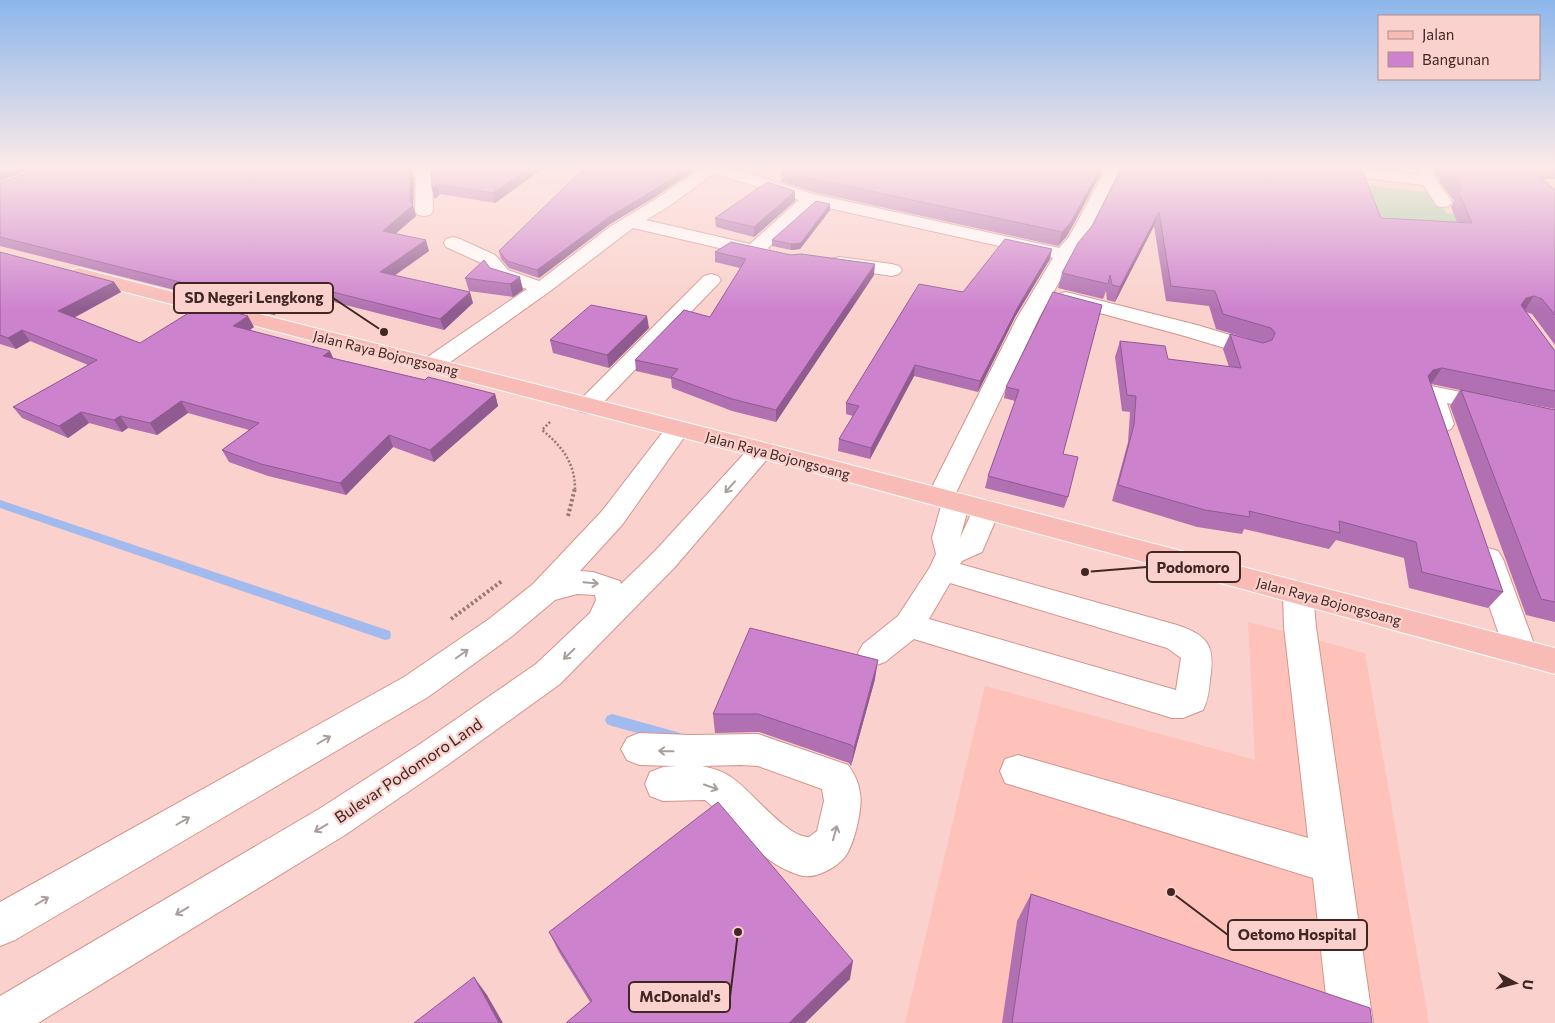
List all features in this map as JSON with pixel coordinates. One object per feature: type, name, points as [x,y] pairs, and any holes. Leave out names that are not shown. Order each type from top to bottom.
[{"type":"main road","name":"Jalan Raya Bojongsoang","points":[[57,268],[762,450],[1555,661]]},
{"type":"street","points":[[431,365],[542,288],[641,215]]},
{"type":"street","points":[[754,250],[794,215]]},
{"type":"street","points":[[883,215],[1064,255]]},
{"type":"street","points":[[947,562],[946,538],[949,500],[1028,318],[1064,255],[1077,239],[1090,215]]},
{"type":"street","points":[[629,222],[782,256]]},
{"type":"street","points":[[453,243],[488,259],[500,274],[542,288]]},
{"type":"street","points":[[819,260],[892,270]]},
{"type":"street","points":[[578,403],[711,280]]},
{"type":"street","points":[[1043,292],[1189,330],[1255,350]]},
{"type":"street","points":[[1450,448],[1431,393],[1555,419]]},
{"type":"street","points":[[0,925],[416,687],[500,628],[544,592],[612,518],[678,429]]},
{"type":"street","name":"Bulevar Podomoro Land","points":[[0,1021],[332,822],[433,755],[548,674],[666,559],[762,450]]},
{"type":"street","points":[[874,653],[910,625],[947,562],[972,545],[986,510]]},
{"type":"street","points":[[1479,532],[1521,652]]},
{"type":"street","points":[[910,625],[1172,704],[1183,704],[1191,700],[1196,658],[1192,647],[1177,638],[947,562]]},
{"type":"street","points":[[544,592],[575,582],[599,583],[609,589],[611,600],[602,622]]},
{"type":"street","points":[[1298,593],[1300,627],[1351,1023]]},
{"type":"street","points":[[639,749],[690,751],[758,750],[834,777],[840,783],[843,803],[832,844],[820,855],[800,858],[778,844],[716,787],[692,783],[663,784]]},
{"type":"street","points":[[1018,771],[1330,864]]},
{"type":"path","points":[[566,521],[578,487],[573,466],[563,450],[542,430],[578,403]]},
{"type":"path","points":[[447,622],[506,578]]},
{"type":"shaded area","points":[[1248,622],[1365,653],[1429,1023],[905,1023],[985,686],[1255,760]]},
{"type":"green space","points":[[1379,215],[1463,215],[1465,215],[1471,225],[1382,223]]},
{"type":"building","points":[[0,215],[402,215],[383,231],[426,240],[380,272],[470,292],[440,319],[301,284],[268,304],[0,237]]},
{"type":"building","points":[[536,215],[613,215],[537,270],[507,261],[499,251]]},
{"type":"building","points":[[720,215],[768,215],[754,227],[715,218]]},
{"type":"building","points":[[800,215],[822,215],[801,243],[791,244],[772,240]]},
{"type":"building","points":[[981,215],[1075,215],[1062,232]]},
{"type":"building","points":[[1098,215],[1158,215],[1120,287],[1112,285],[1110,275],[1108,284],[1062,273],[1078,243],[1092,226]]},
{"type":"building","points":[[1159,215],[1380,215],[1381,218],[1472,223],[1468,215],[1555,215],[1555,315],[1542,299],[1534,296],[1526,298],[1521,305],[1555,351],[1555,391],[1442,368],[1433,370],[1428,376],[1503,592],[1422,572],[1416,542],[1339,521],[1340,533],[1249,511],[1250,517],[1205,510],[1118,485],[1134,425],[1136,396],[1127,395],[1120,341],[1165,346],[1168,359],[1241,368],[1230,334],[1263,343],[1272,340],[1275,333],[1271,328],[1223,314],[1215,291],[1171,286]]},
{"type":"building","points":[[1005,239],[1052,249],[1018,307],[980,381],[915,365],[871,448],[839,439],[859,406],[846,403],[919,284],[963,292]]},
{"type":"building","points":[[731,242],[791,255],[801,254],[875,264],[776,410],[732,399],[671,377],[678,369],[635,360],[684,310],[710,317],[746,259],[715,252]]},
{"type":"building","points":[[0,252],[114,282],[58,311],[140,343],[203,304],[248,316],[233,326],[330,351],[323,356],[425,380],[428,377],[495,394],[430,450],[389,435],[340,483],[261,464],[222,450],[259,423],[181,401],[150,423],[120,416],[114,420],[81,412],[59,426],[13,407],[97,360],[22,330],[8,338],[0,335]]},
{"type":"building","points":[[484,260],[490,268],[520,277],[510,284],[465,278]]},
{"type":"building","points":[[1053,292],[1102,305],[1063,454],[1078,457],[1068,497],[988,476],[1019,390],[1006,387]]},
{"type":"building","points":[[591,305],[647,316],[607,355],[550,340]]},
{"type":"building","points":[[1461,390],[1555,410],[1555,602],[1541,599]]},
{"type":"building","points":[[750,628],[878,660],[854,748],[851,745],[758,714],[713,714]]},
{"type":"building","points":[[718,802],[853,961],[789,1023],[566,1023],[592,1001],[549,932]]},
{"type":"building","points":[[1031,894],[1370,1008],[1372,1023],[1012,1023]]},
{"type":"building","points":[[474,977],[499,1023],[414,1023]]},
{"type":"waterway","points":[[0,504],[385,635]]},
{"type":"waterway","points":[[612,720],[677,738]]},
{"type":"place","name":"SD Negeri Lengkong","points":[[384,332]]},
{"type":"place","name":"Podomoro","points":[[1085,572]]},
{"type":"place","name":"Oetomo Hospital","points":[[1171,892]]},
{"type":"place","name":"McDonald's","points":[[738,932]]}]
